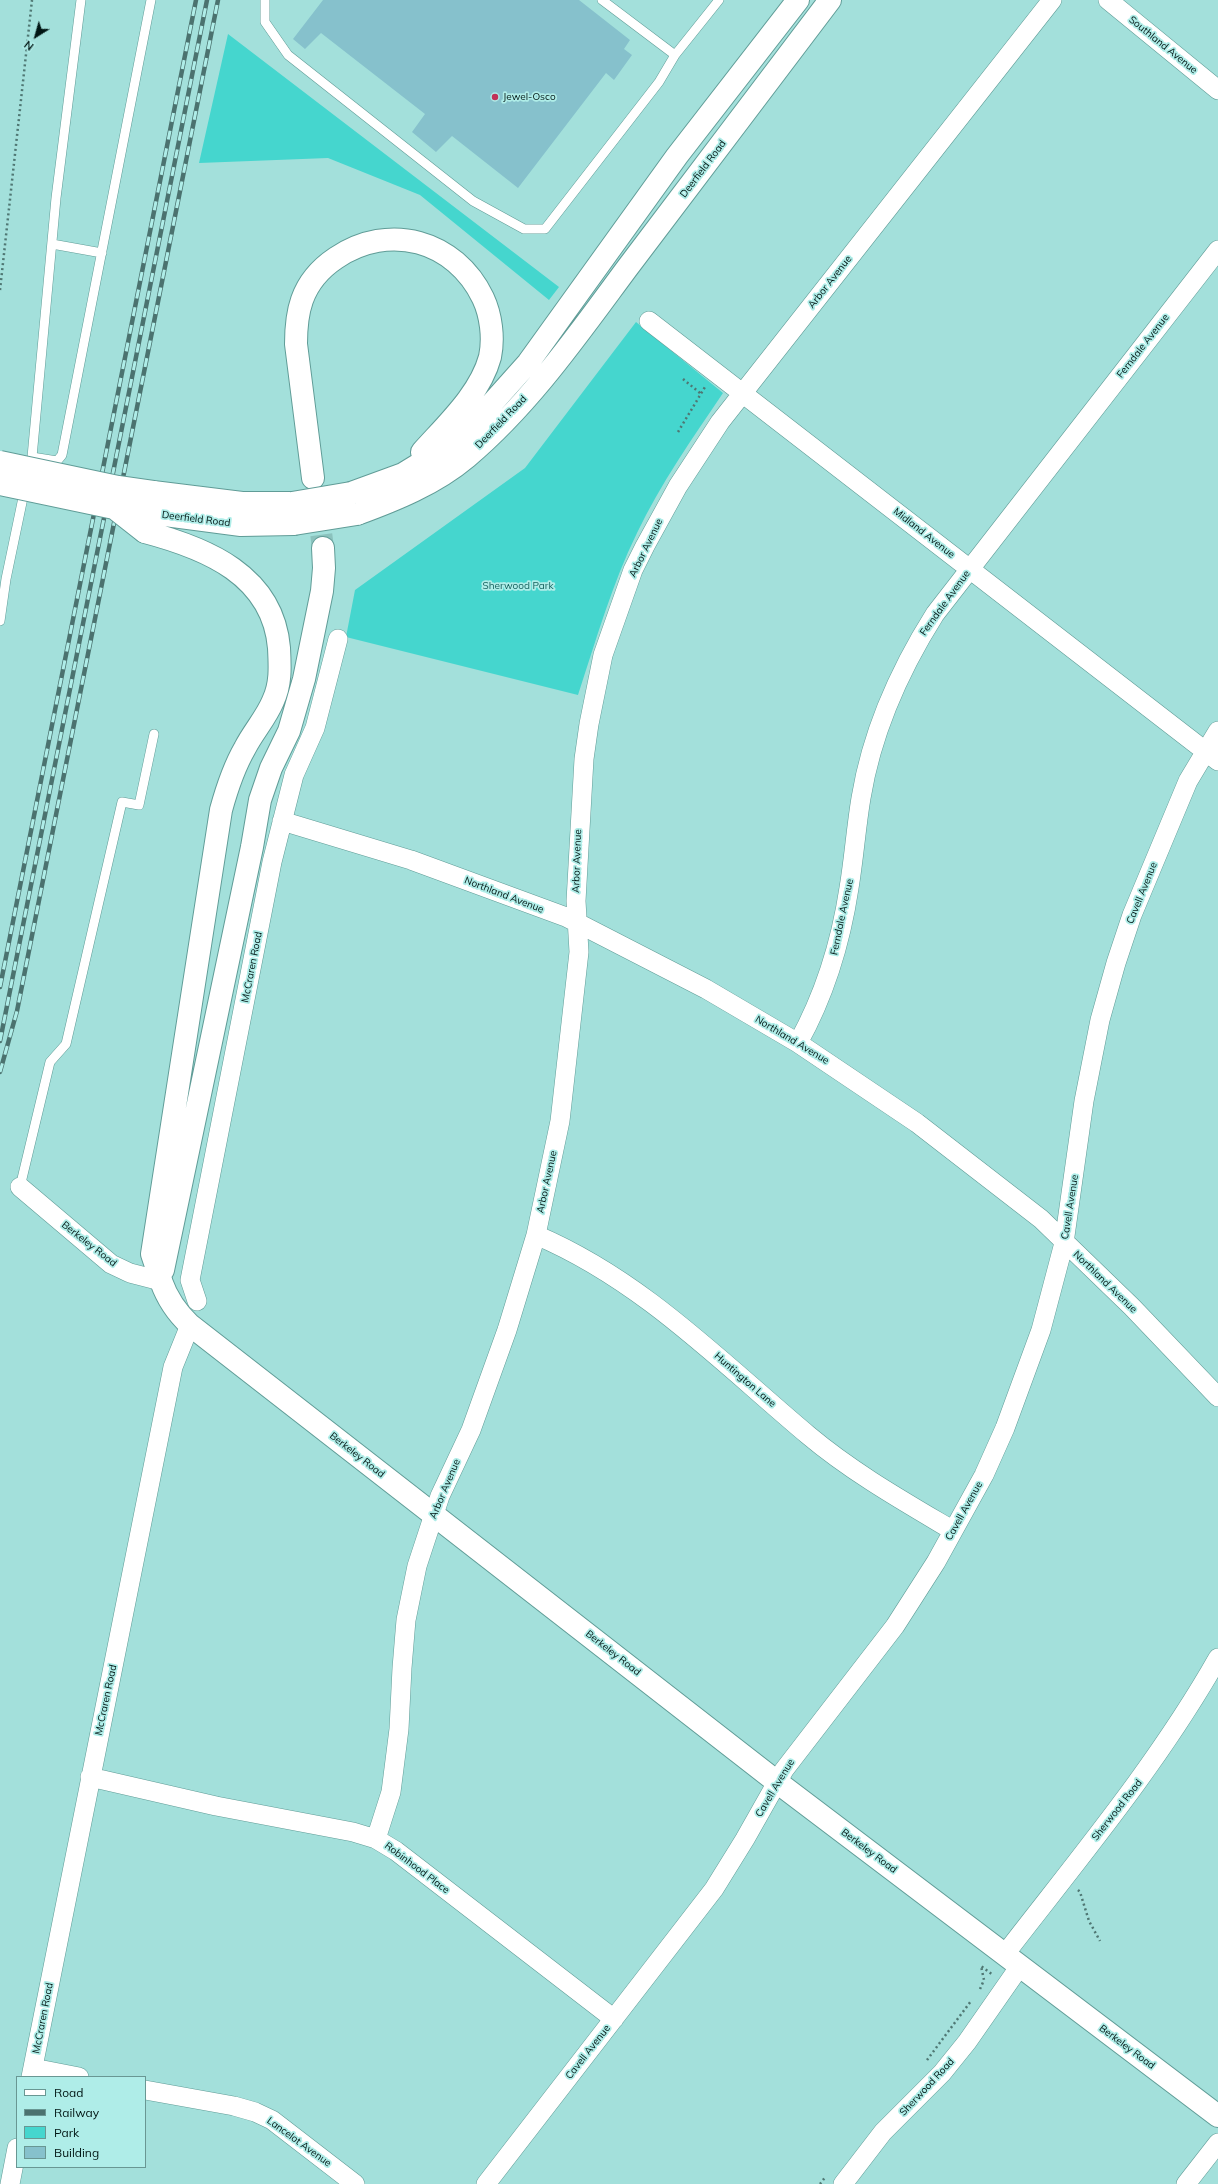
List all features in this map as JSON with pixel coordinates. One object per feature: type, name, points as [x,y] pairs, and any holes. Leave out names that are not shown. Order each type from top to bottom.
[{"type":"main road","name":"Deerfield Road","points":[[0,462],[118,487],[242,503],[292,503],[351,493],[403,474],[430,458],[453,441],[486,410],[528,363],[677,156],[798,0]]},
{"type":"main road","name":"Deerfield Road","points":[[148,522],[241,525],[294,524],[357,514],[385,504],[441,477],[467,457],[501,425],[544,377],[830,0]]},
{"type":"main road","points":[[313,478],[296,344],[296,325],[302,299],[312,281],[327,264],[346,251],[362,244],[393,239],[425,244],[440,250],[461,265],[477,285],[488,308],[492,330],[490,357],[479,383],[403,474]]},
{"type":"main road","points":[[0,484],[114,508],[148,522],[209,553],[222,561],[246,580],[262,599],[272,617],[278,635],[281,670],[273,702],[238,762],[220,810],[152,1254],[161,1280]]},
{"type":"main road","points":[[161,1280],[251,855],[260,800],[271,768],[289,731],[304,680],[322,591],[324,568],[323,548]]},
{"type":"main road","name":"Berkeley Road","points":[[161,1280],[166,1294],[179,1315],[190,1325],[777,1782],[1218,2116]]},
{"type":"street","name":"Arbor Avenue","points":[[376,1839],[392,1784],[399,1729],[406,1620],[417,1566],[433,1514],[471,1430],[507,1330],[536,1235],[560,1121],[577,982],[578,925],[576,901],[578,829],[584,759],[589,724],[603,655],[633,570],[678,486],[720,422],[1052,0]]},
{"type":"street","name":"Southland Avenue","points":[[1108,0],[1218,90]]},
{"type":"street","name":"Ferndale Avenue","points":[[798,1043],[817,1002],[842,927],[849,888],[861,797],[876,735],[900,674],[911,651],[935,614],[970,568],[1218,250]]},
{"type":"street","name":"Midland Avenue","points":[[649,321],[1212,756]]},
{"type":"street","name":"McCraren Road","points":[[197,1301],[190,1280],[272,862],[294,775],[315,728],[338,639]]},
{"type":"street","name":"Cavell Avenue","points":[[486,2184],[714,1889],[745,1839],[784,1770],[895,1626],[936,1562],[952,1530],[960,1520],[984,1475],[1005,1428],[1041,1330],[1064,1243],[1084,1101],[1100,1020],[1116,963],[1132,915],[1188,781],[1212,756],[1218,731]]},
{"type":"street","name":"Northland Avenue","points":[[282,821],[411,860],[566,917],[578,925],[706,990],[798,1043],[917,1122],[1040,1219],[1132,1307],[1218,1397]]},
{"type":"street","name":"Berkeley Road","points":[[20,1187],[111,1264],[130,1273],[161,1280]]},
{"type":"street","name":"Huntington Lane","points":[[536,1235],[566,1248],[631,1288],[668,1314],[808,1436],[892,1495],[952,1530]]},
{"type":"street","name":"McCraren Road","points":[[32,2072],[90,1777],[136,1560],[173,1368],[190,1325]]},
{"type":"street","name":"Sherwood Road","points":[[835,2179],[942,2073],[967,2042],[1007,1985],[1012,1960],[1064,1877],[1142,1777],[1202,1686],[1218,1658]]},
{"type":"street","name":"Robinhood Place","points":[[90,1777],[201,1803],[353,1832],[376,1839],[396,1851],[614,2019]]},
{"type":"street","points":[[32,2072],[70,2076]]},
{"type":"street","name":"Lancelot Avenue","points":[[146,2090],[234,2106],[255,2112],[272,2120],[355,2184]]},
{"type":"street","points":[[1186,2184],[1218,2143]]},
{"type":"street","points":[[10,2184],[16,2153]]},
{"type":"lane","points":[[0,621],[6,578],[32,457],[52,244],[81,0]]},
{"type":"lane","points":[[32,457],[56,461],[62,455],[151,0]]},
{"type":"lane","points":[[265,0],[265,22],[288,55],[473,201],[524,229],[545,229],[659,82],[675,55],[719,0]]},
{"type":"lane","points":[[602,0],[675,55]]},
{"type":"lane","points":[[52,244],[102,253]]},
{"type":"lane","points":[[596,269],[615,285]]},
{"type":"lane","points":[[20,1187],[50,1062],[66,1044],[122,802],[139,806],[154,734]]},
{"type":"path","points":[[0,290],[32,0]]},
{"type":"path","points":[[678,432],[700,393],[716,373]]},
{"type":"path","points":[[683,379],[700,393]]},
{"type":"path","points":[[1064,1877],[1080,1892],[1089,1921],[1100,1941]]},
{"type":"path","points":[[979,1992],[984,1980],[981,1966],[1007,1985]]},
{"type":"path","points":[[923,2065],[974,1998]]},
{"type":"path","points":[[820,2184],[835,2179]]},
{"type":"green space","points":[[228,34],[559,287],[549,300],[420,195],[328,158],[199,163]]},
{"type":"green space","name":"Sherwood Park","points":[[636,322],[723,393],[688,444],[656,496],[637,533],[612,592],[578,695],[346,637],[355,590],[525,468]]},
{"type":"building","name":"Jewel-Osco","points":[[323,0],[579,0],[630,40],[624,49],[632,55],[614,80],[606,73],[518,188],[452,136],[436,152],[412,132],[425,114],[321,33],[305,49],[293,39]]},
{"type":"tunnel","points":[[317,502],[323,548]]},
{"type":"railway","points":[[0,987],[196,0]]},
{"type":"railway","points":[[0,1041],[207,0]]},
{"type":"railway","points":[[0,1072],[17,1011],[218,0]]},
{"type":"place","name":"Jewel-Osco","points":[[495,97]]}]
